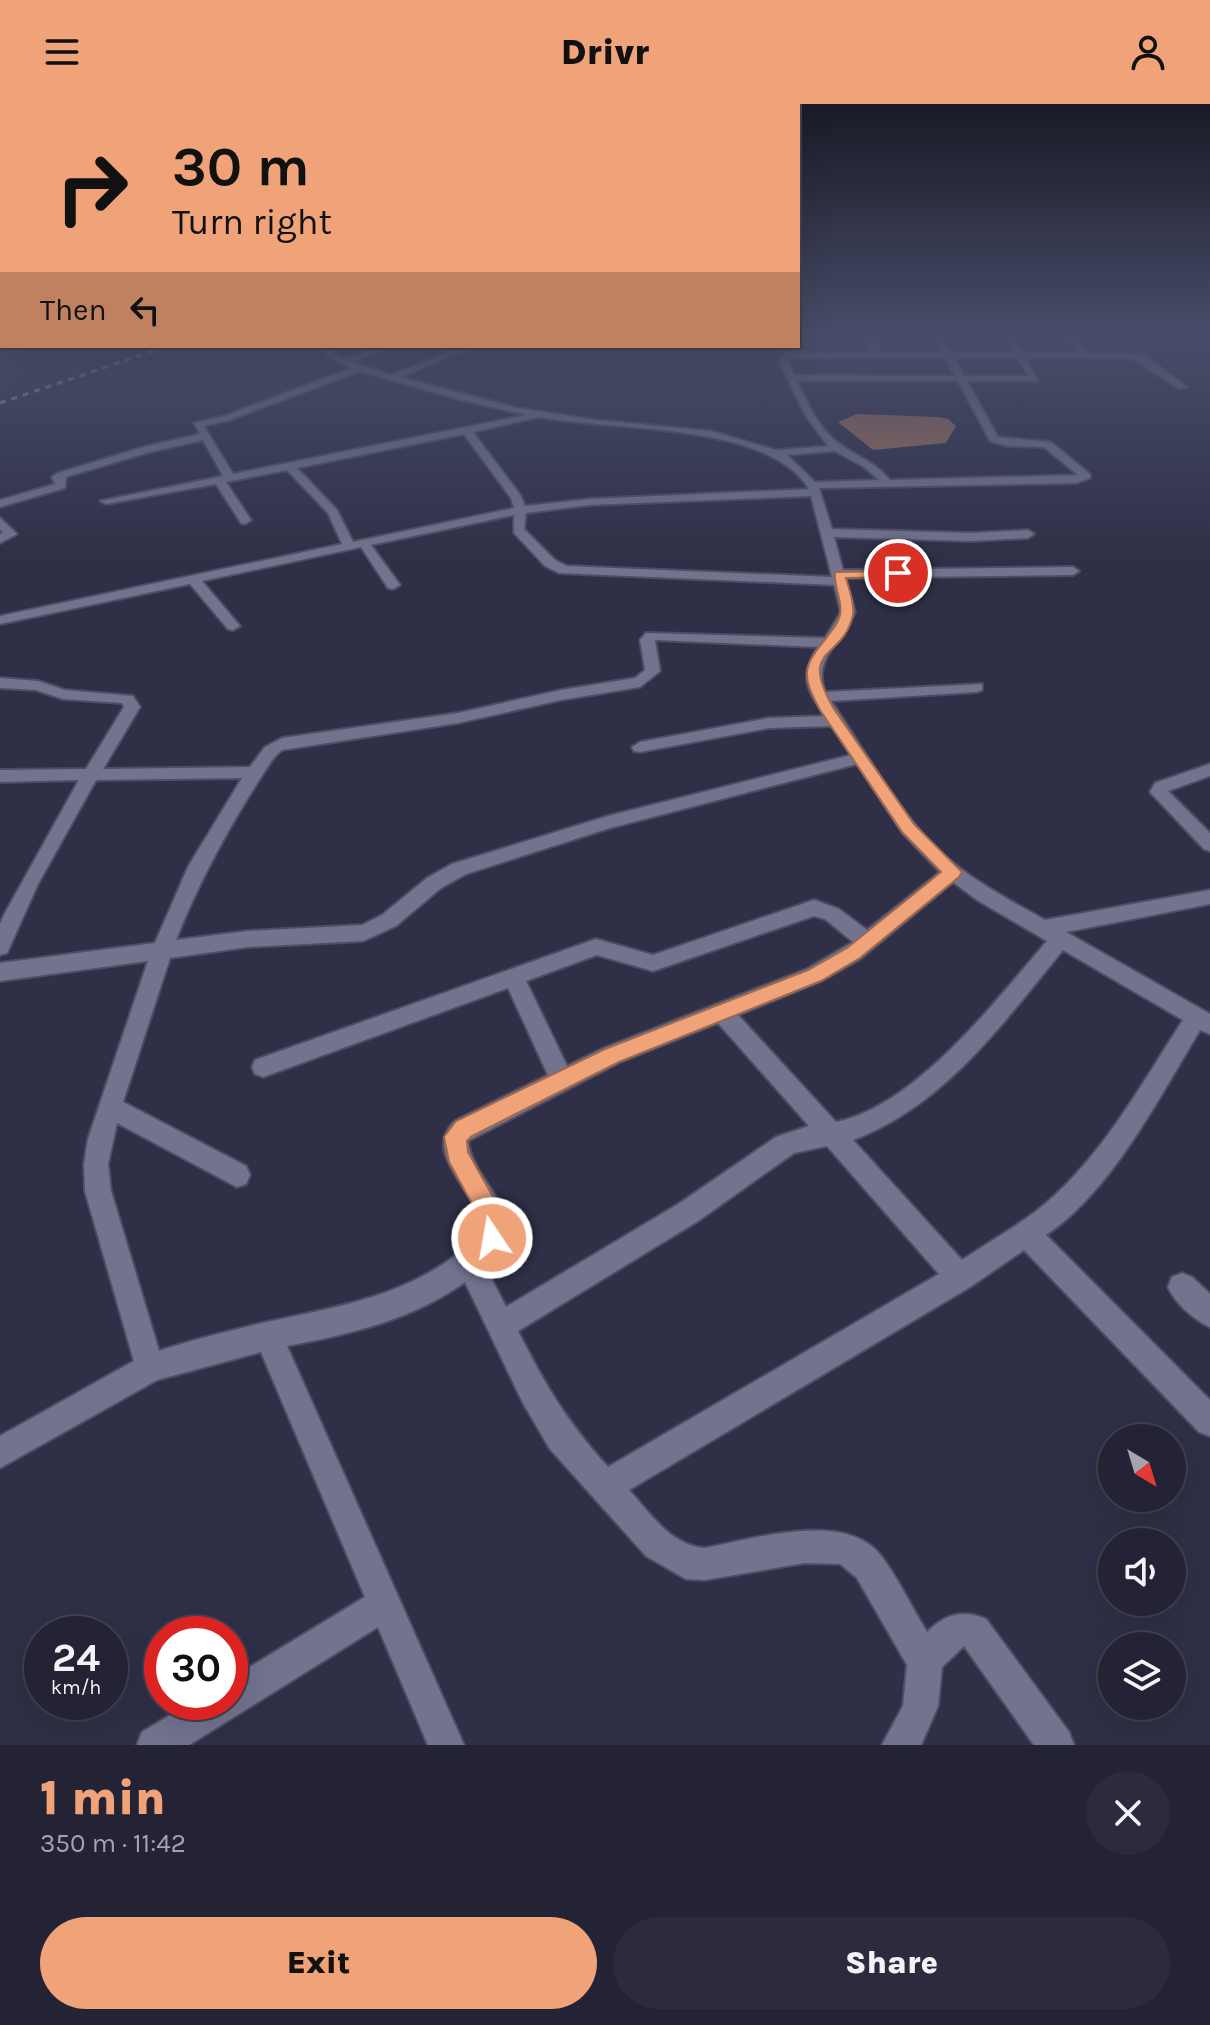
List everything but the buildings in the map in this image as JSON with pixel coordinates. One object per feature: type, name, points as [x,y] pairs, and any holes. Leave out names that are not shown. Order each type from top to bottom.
[{"type":"street","points":[[245,520],[198,425],[252,409]]},
{"type":"street","points":[[517,409],[735,439],[776,453],[794,464],[815,488],[848,612],[830,643],[817,657],[811,672],[819,697],[908,828],[939,862],[953,872],[1050,935],[1203,1022],[1114,1145],[1046,1220],[960,1277],[605,1486]]},
{"type":"street","points":[[807,409],[817,429],[837,448],[878,470],[887,484]]},
{"type":"street","points":[[0,620],[520,510],[589,502],[815,488],[1076,480],[1086,476],[1047,444],[1007,443],[994,439],[977,409]]},
{"type":"street","points":[[106,501],[291,467],[539,414]]},
{"type":"street","points":[[467,431],[517,498],[520,510],[517,523],[525,540],[550,563],[564,570],[840,578],[1073,571]]},
{"type":"street","points":[[0,504],[61,486],[58,477],[62,475],[147,449],[206,436]]},
{"type":"street","points":[[776,453],[837,448]]},
{"type":"street","points":[[291,467],[393,585]]},
{"type":"street","points":[[0,522],[11,534],[0,539]]},
{"type":"street","points":[[828,533],[971,537],[1028,534]]},
{"type":"street","points":[[192,578],[233,626]]},
{"type":"street","points":[[150,1368],[98,1191],[96,1164],[110,1107],[160,950],[194,872],[226,814],[276,746],[291,740],[443,720],[640,682],[653,671],[647,640],[651,636],[830,643]]},
{"type":"street","points":[[0,683],[38,686],[63,694],[121,698],[131,702],[132,707],[36,865],[0,947]]},
{"type":"street","points":[[819,697],[977,687]]},
{"type":"street","points":[[640,747],[769,723],[835,721]]},
{"type":"street","points":[[0,972],[248,939],[363,933],[375,929],[431,885],[456,871],[614,819],[860,758]]},
{"type":"street","points":[[1210,770],[1161,787],[1159,792],[1210,844]]},
{"type":"street","points":[[0,776],[256,772]]},
{"type":"street","points":[[0,1453],[150,1368],[196,1353],[373,1313],[412,1301],[469,1262],[492,1238],[495,1222],[457,1155],[455,1137],[464,1129],[612,1055],[814,975],[867,942],[953,872]]},
{"type":"street","points":[[500,1326],[638,1244],[785,1145],[802,1137],[832,1134],[862,1126],[938,1077],[975,1040],[1050,935],[1210,897]]},
{"type":"street","points":[[263,1067],[596,947],[609,948],[639,963],[653,963],[814,908],[832,914],[867,942]]},
{"type":"street","points":[[513,976],[562,1080]]},
{"type":"street","points":[[721,1011],[960,1277]]},
{"type":"street","points":[[110,1107],[237,1175]]},
{"type":"street","points":[[1027,1234],[1210,1421]]},
{"type":"street","points":[[469,1262],[533,1393],[561,1438],[657,1545],[686,1563],[705,1564],[824,1545],[845,1548],[869,1566],[924,1661],[927,1682],[923,1707],[900,1745]]},
{"type":"street","points":[[1182,1287],[1210,1313]]},
{"type":"street","points":[[268,1336],[446,1745]]},
{"type":"street","points":[[248,1688],[386,1603]]},
{"type":"street","points":[[924,1661],[955,1629],[964,1627],[974,1631],[1056,1745]]},
{"type":"street","points":[[155,1745],[196,1720]]},
{"type":"shaded area","points":[[857,414],[937,417],[948,419],[956,426],[946,443],[873,450],[838,422]]},
{"type":"route","points":[[492,1238],[495,1222],[457,1155],[455,1137],[464,1129],[612,1055],[814,975],[853,953],[953,872],[939,862],[908,828],[827,710],[815,689],[811,672],[817,657],[843,625],[848,612],[840,574],[898,573]]}]
